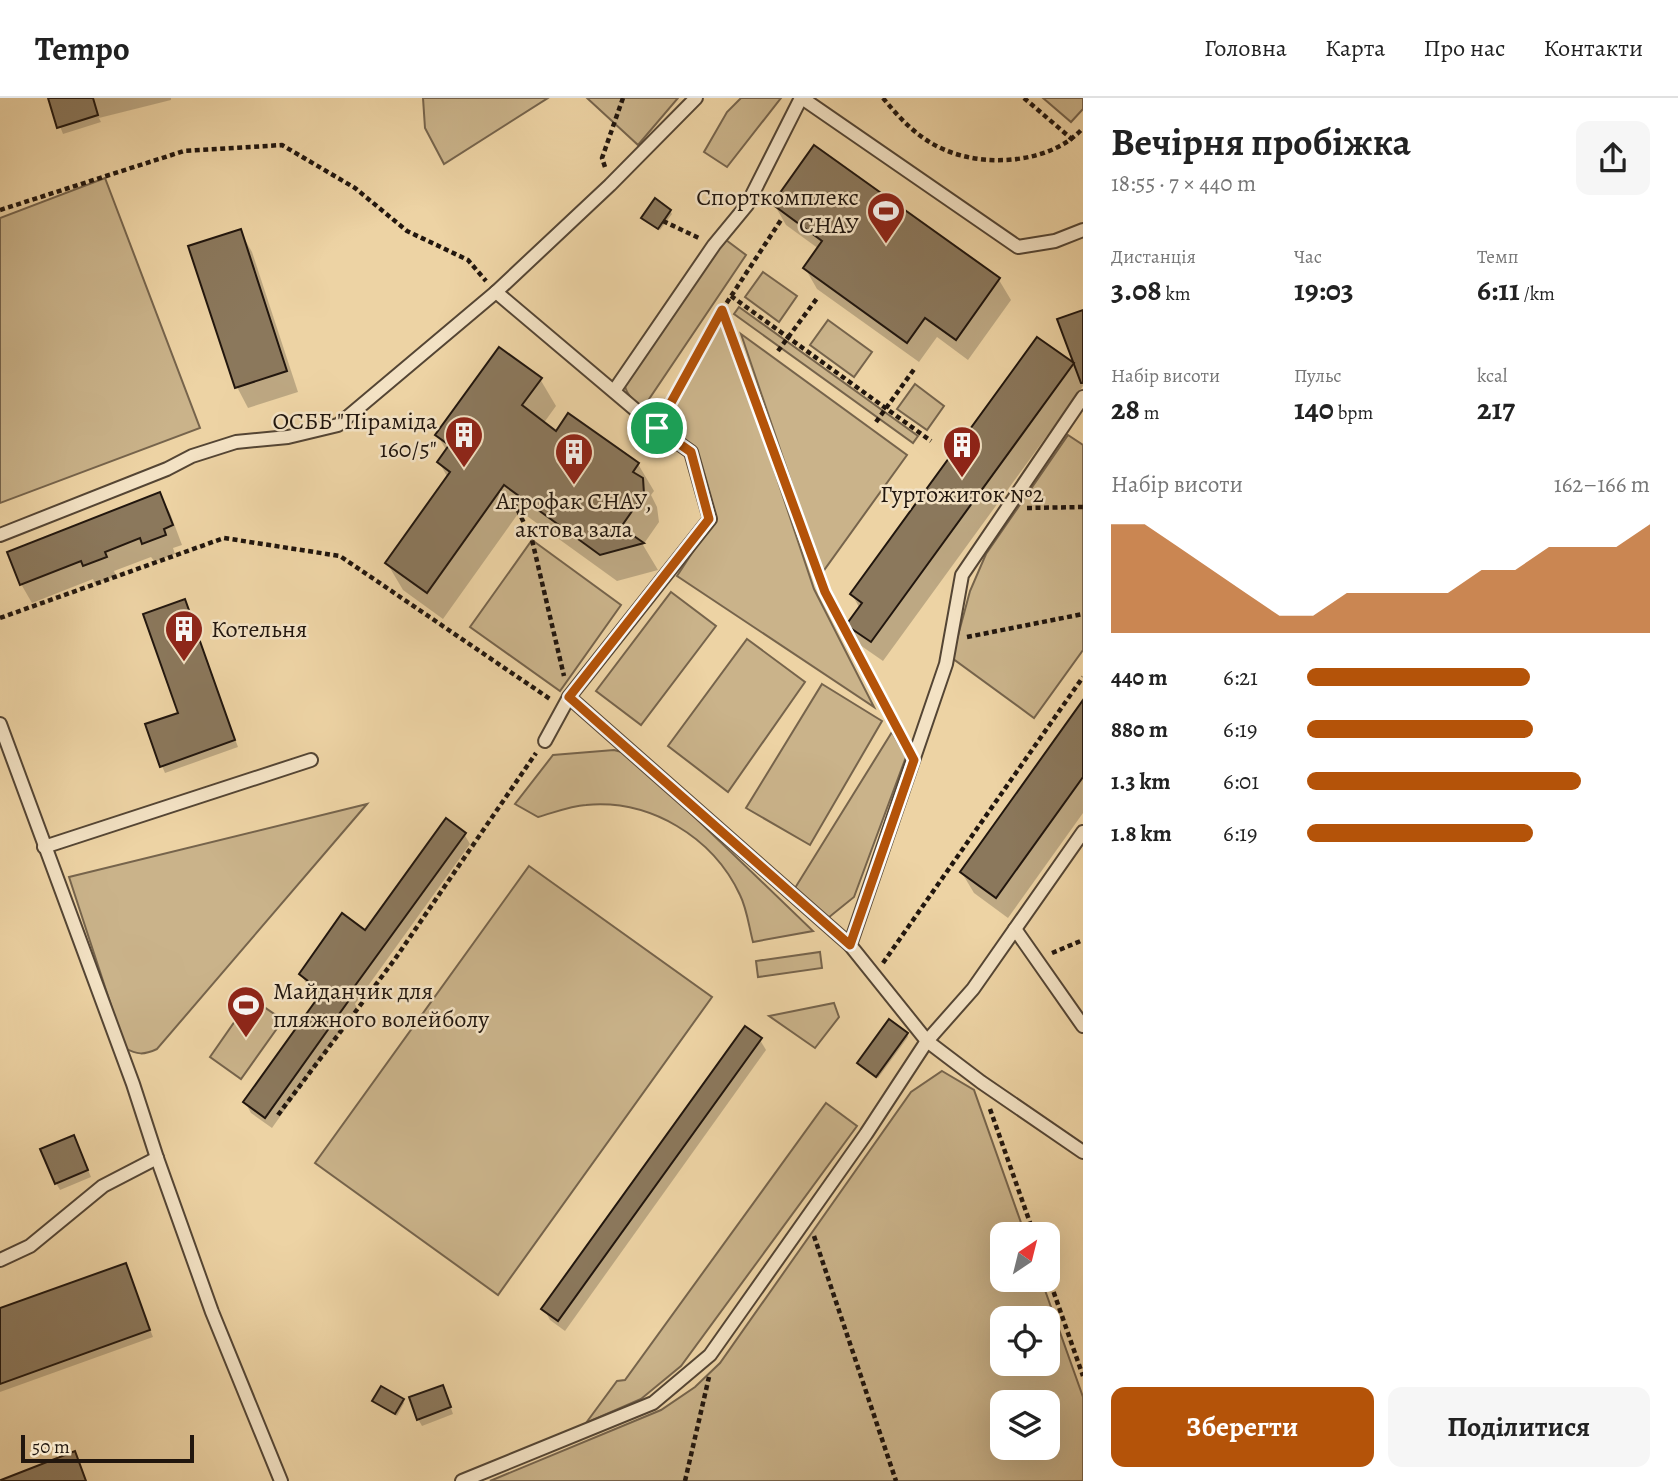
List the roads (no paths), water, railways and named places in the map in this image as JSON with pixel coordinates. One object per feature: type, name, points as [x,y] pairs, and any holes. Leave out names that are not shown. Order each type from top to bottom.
[{"type":"lane","points":[[0,535],[167,469],[192,456],[236,442],[288,437],[338,425],[496,292],[610,185],[696,98]]},
{"type":"lane","points":[[614,391],[714,245],[747,205],[802,98],[1018,247],[1055,241],[1083,230]]},
{"type":"lane","points":[[496,292],[657,428],[691,452],[709,519],[566,702],[545,741]]},
{"type":"lane","points":[[850,945],[946,664],[962,575],[1083,397]]},
{"type":"lane","points":[[566,702],[850,945],[927,1041],[1083,1152]]},
{"type":"lane","points":[[0,724],[133,1084],[212,1312],[281,1481]]},
{"type":"lane","points":[[44,847],[311,760]]},
{"type":"lane","points":[[461,1481],[653,1403],[710,1355],[866,1134],[927,1041],[973,989],[1083,832]]},
{"type":"lane","points":[[1015,929],[1083,1026]]},
{"type":"lane","points":[[0,1260],[30,1246],[103,1186],[157,1158]]},
{"type":"place","name":"Спорткомплекс СНАУ","points":[[886,245]]},
{"type":"place","name":"ОСББ \"Піраміда 160/5\"","points":[[464,469]]},
{"type":"place","name":"Гуртожиток №2","points":[[962,479]]},
{"type":"place","name":"Агрофак СНАУ, актова зала","points":[[574,486]]},
{"type":"place","name":"Котельня","points":[[184,663]]},
{"type":"place","name":"Майданчик для пляжного волейболу","points":[[246,1039]]}]
